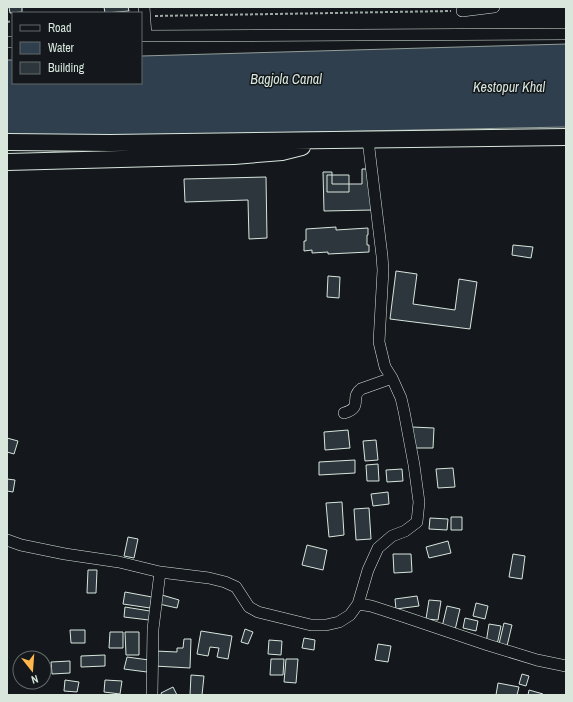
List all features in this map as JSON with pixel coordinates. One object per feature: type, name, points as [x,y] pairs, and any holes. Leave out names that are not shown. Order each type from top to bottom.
[{"type":"street","points":[[462,11],[494,7]]},
{"type":"street","points":[[144,12],[143,36],[566,34]]},
{"type":"street","points":[[7,142],[110,143],[566,137]]},
{"type":"street","points":[[7,540],[21,545],[65,554],[119,562],[160,572],[209,578],[225,582],[236,587],[249,607],[258,612],[311,625],[339,622],[350,615],[358,604],[368,570],[378,548],[392,536],[405,531],[417,522],[419,502],[414,465],[401,398],[392,378],[385,368],[379,342],[383,270],[368,140]]},
{"type":"street","points":[[7,162],[234,156],[282,152],[321,141]]},
{"type":"street","points":[[344,413],[355,407],[358,391],[392,378]]},
{"type":"street","points":[[152,695],[153,629],[160,572]]},
{"type":"street","points":[[358,604],[371,606],[537,660],[566,666]]},
{"type":"path","points":[[144,12],[462,11]]},
{"type":"water","name":"Kestopur Khal","points":[[566,44],[566,127],[7,138],[7,60],[12,60],[12,84],[142,84],[142,56]]},
{"type":"building","points":[[9,7],[22,7],[22,12],[10,13]]},
{"type":"building","points":[[104,7],[128,7],[129,11],[117,12],[105,12]]},
{"type":"building","points":[[362,169],[372,169],[373,210],[324,211],[323,172],[332,172],[332,184],[362,184]]},
{"type":"building","points":[[327,175],[349,175],[349,192],[327,192]]},
{"type":"building","points":[[266,177],[267,238],[249,239],[248,200],[185,202],[184,179]]},
{"type":"building","points":[[336,227],[336,230],[368,228],[367,245],[369,245],[369,252],[328,254],[328,252],[312,253],[312,250],[304,251],[306,229]]},
{"type":"building","points":[[513,245],[533,247],[531,258],[512,255]]},
{"type":"building","points":[[396,271],[417,274],[413,304],[455,310],[459,279],[477,282],[470,329],[390,319]]},
{"type":"building","points":[[328,276],[340,277],[339,298],[327,297]]},
{"type":"building","points":[[412,427],[434,428],[433,448],[411,448]]},
{"type":"building","points":[[348,430],[350,448],[325,450],[324,432]]},
{"type":"building","points":[[7,438],[18,441],[14,454],[7,452]]},
{"type":"building","points":[[376,440],[378,460],[365,461],[363,441]]},
{"type":"building","points":[[355,460],[355,473],[319,475],[319,462]]},
{"type":"building","points":[[378,464],[379,481],[367,481],[366,465]]},
{"type":"building","points":[[453,468],[455,487],[438,488],[436,469]]},
{"type":"building","points":[[402,469],[403,481],[387,482],[386,470]]},
{"type":"building","points":[[7,479],[15,480],[13,492],[7,491]]},
{"type":"building","points":[[388,492],[389,504],[373,506],[371,494]]},
{"type":"building","points":[[342,502],[344,535],[329,537],[326,503]]},
{"type":"building","points":[[369,508],[371,539],[356,540],[354,509]]},
{"type":"building","points":[[451,517],[462,517],[462,530],[451,530]]},
{"type":"building","points":[[430,518],[448,519],[447,530],[429,529]]},
{"type":"building","points":[[128,537],[138,539],[134,558],[124,556]]},
{"type":"building","points":[[448,541],[451,553],[429,558],[426,547]]},
{"type":"building","points":[[307,545],[327,550],[323,570],[302,565]]},
{"type":"building","points":[[393,554],[411,554],[412,572],[394,573]]},
{"type":"building","points":[[513,554],[525,556],[522,579],[509,577]]},
{"type":"building","points":[[88,570],[97,570],[96,593],[87,593]]},
{"type":"building","points":[[125,592],[152,597],[150,608],[123,604]]},
{"type":"building","points":[[162,595],[179,600],[177,608],[159,604]]},
{"type":"building","points":[[417,596],[419,606],[396,609],[395,599]]},
{"type":"building","points":[[429,600],[441,601],[438,620],[426,619]]},
{"type":"building","points":[[476,603],[488,606],[485,619],[473,616]]},
{"type":"building","points":[[447,606],[460,609],[455,630],[442,627]]},
{"type":"building","points":[[125,607],[150,611],[149,620],[124,617]]},
{"type":"building","points":[[465,618],[478,621],[476,631],[463,628]]},
{"type":"building","points":[[504,623],[512,625],[507,646],[499,644]]},
{"type":"building","points":[[489,624],[501,626],[497,645],[486,643]]},
{"type":"building","points":[[245,629],[253,632],[248,644],[241,642]]},
{"type":"building","points":[[70,630],[85,630],[85,643],[71,643]]},
{"type":"building","points":[[201,631],[232,636],[228,659],[217,657],[219,648],[210,647],[208,656],[197,654]]},
{"type":"building","points":[[110,632],[123,632],[123,648],[109,648]]},
{"type":"building","points":[[125,632],[139,632],[139,655],[126,655]]},
{"type":"building","points":[[304,638],[315,640],[314,650],[302,648]]},
{"type":"building","points":[[184,639],[191,639],[190,668],[154,666],[155,651],[177,652],[177,648],[183,648]]},
{"type":"building","points":[[269,640],[282,641],[281,655],[268,654]]},
{"type":"building","points":[[378,644],[391,646],[388,662],[375,660]]},
{"type":"building","points":[[105,655],[105,666],[81,667],[81,656]]},
{"type":"building","points":[[127,657],[149,660],[147,672],[124,669]]},
{"type":"building","points":[[271,659],[284,659],[283,675],[270,675]]},
{"type":"building","points":[[286,659],[298,659],[296,683],[284,682]]},
{"type":"building","points":[[70,661],[70,673],[52,674],[52,662]]},
{"type":"building","points":[[522,674],[529,676],[526,686],[519,684]]},
{"type":"building","points":[[191,675],[204,676],[202,695],[190,695]]},
{"type":"building","points":[[65,680],[79,682],[77,692],[64,691]]},
{"type":"building","points":[[105,680],[122,681],[120,694],[104,692]]},
{"type":"building","points":[[498,683],[519,687],[517,695],[496,695]]},
{"type":"building","points":[[173,687],[177,695],[162,695],[161,693]]},
{"type":"building","points":[[529,690],[543,694],[543,695],[528,695]]},
{"type":"water label","name":"Bagjola Canal","points":[[286,79]]}]
